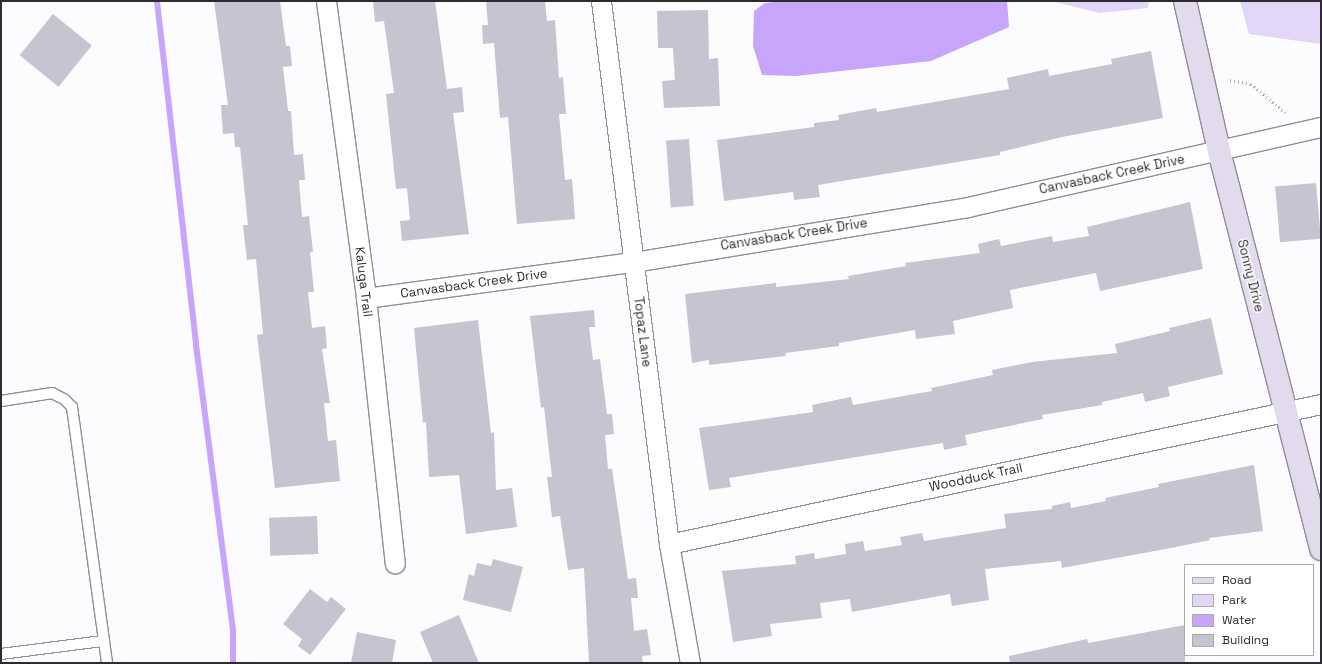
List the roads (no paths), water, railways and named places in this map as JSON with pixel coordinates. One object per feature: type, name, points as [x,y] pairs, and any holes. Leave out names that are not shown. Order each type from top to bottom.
[{"type":"street","name":"Kaluga Trail","points":[[326,1],[366,298],[395,563]]},
{"type":"street","name":"Topaz Lane","points":[[601,1],[669,544],[690,663]]},
{"type":"street","name":"Sonny Drive","points":[[1185,1],[1219,151],[1284,412],[1321,549]]},
{"type":"street","name":"Canvasback Creek Drive","points":[[366,298],[633,262],[968,207],[1321,127]]},
{"type":"street","name":"Woodduck Trail","points":[[669,544],[1321,404]]},
{"type":"lane","points":[[1,401],[52,393],[64,399],[72,408],[107,663]]},
{"type":"lane","points":[[1,654],[103,642]]},
{"type":"water","points":[[783,1],[1007,1],[1009,27],[931,61],[796,76],[762,75],[753,46],[754,11],[765,3]]},
{"type":"waterway","points":[[157,1],[196,345],[233,630],[233,663]]}]
